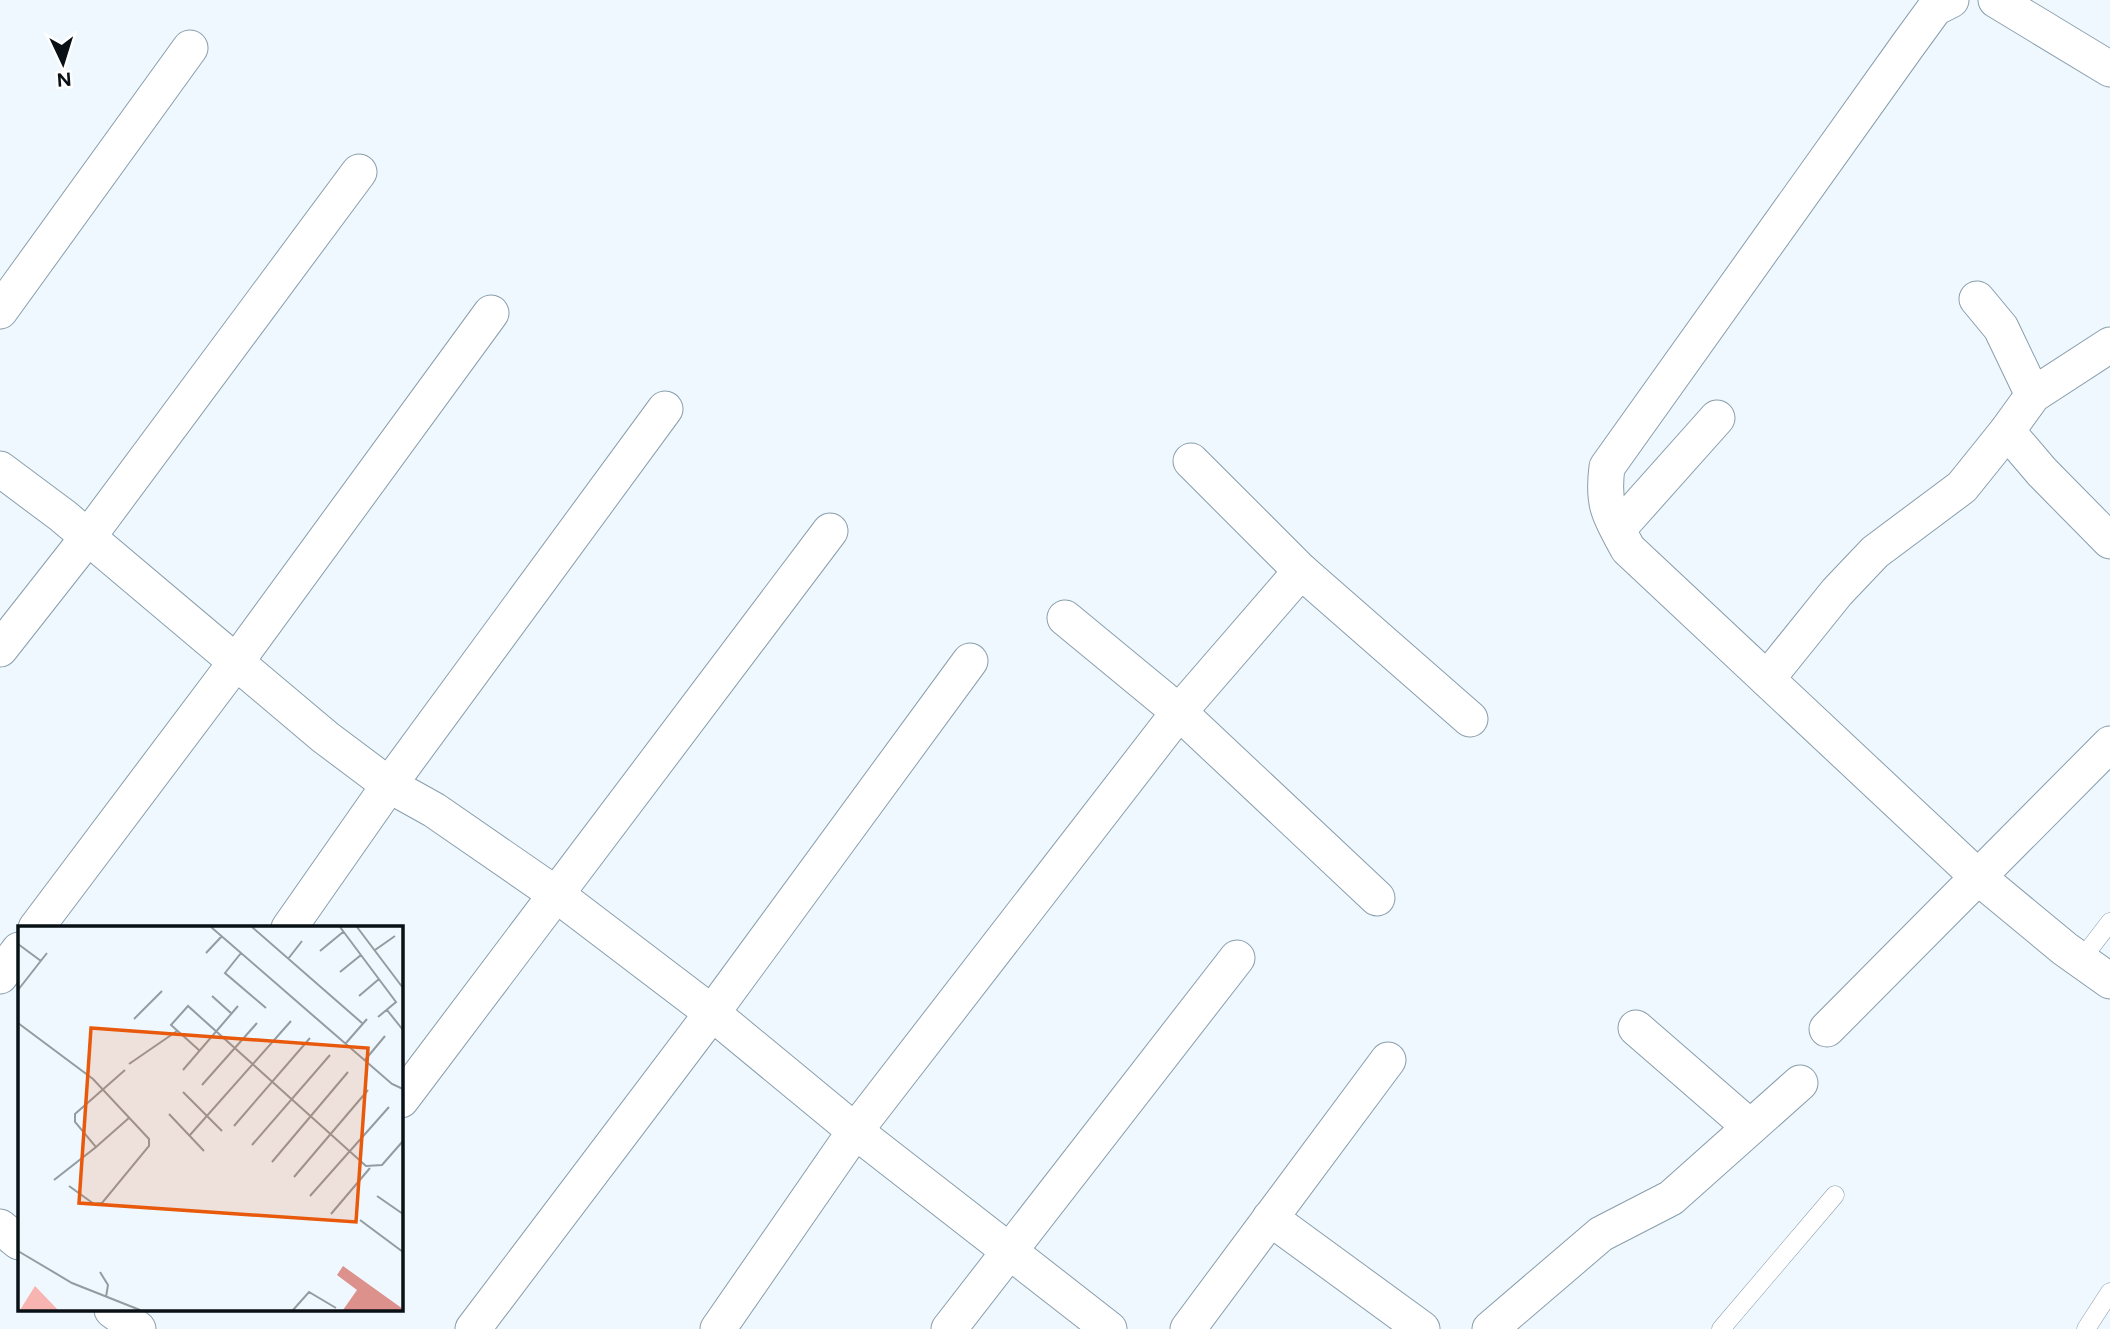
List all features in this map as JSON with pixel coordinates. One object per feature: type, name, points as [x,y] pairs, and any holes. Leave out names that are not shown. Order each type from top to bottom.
[{"type":"street","points":[[1951,0],[1935,8],[1607,467],[1604,493],[1611,518],[1628,549],[1978,877],[2110,981]]},
{"type":"street","points":[[1996,0],[2110,69]]},
{"type":"street","points":[[0,311],[190,48]]},
{"type":"street","points":[[0,649],[88,537],[359,172]]},
{"type":"street","points":[[1977,299],[2001,328],[2033,395]]},
{"type":"street","points":[[38,926],[236,662],[491,313]]},
{"type":"street","points":[[1767,678],[1875,552],[1962,487],[2033,395],[2110,345]]},
{"type":"street","points":[[290,926],[389,785],[665,409]]},
{"type":"street","points":[[1618,529],[1717,418]]},
{"type":"street","points":[[2007,430],[2042,472],[2110,541]]},
{"type":"street","points":[[1191,461],[1301,571],[1470,719]]},
{"type":"street","points":[[0,469],[88,537],[325,737],[389,785],[434,810],[557,895],[712,1013],[855,1131],[1109,1329]]},
{"type":"street","points":[[402,1099],[830,531]]},
{"type":"street","points":[[718,1329],[855,1131],[1179,712],[1301,571]]},
{"type":"street","points":[[1065,618],[1179,712],[1377,898]]},
{"type":"street","points":[[473,1329],[712,1013],[970,661]]},
{"type":"street","points":[[1827,1029],[2110,744]]},
{"type":"street","points":[[0,976],[18,951]]},
{"type":"street","points":[[949,1329],[1237,958]]},
{"type":"street","points":[[1636,1028],[1750,1127]]},
{"type":"street","points":[[1188,1329],[1388,1060]]},
{"type":"street","points":[[1490,1329],[1601,1234],[1671,1198],[1800,1083]]},
{"type":"street","points":[[1270,1218],[1422,1329]]},
{"type":"street","points":[[115,1312],[138,1329]]},
{"type":"lane","points":[[2081,960],[2110,922]]},
{"type":"lane","points":[[1721,1329],[1835,1195]]},
{"type":"lane","points":[[2087,1329],[2110,1292]]}]
